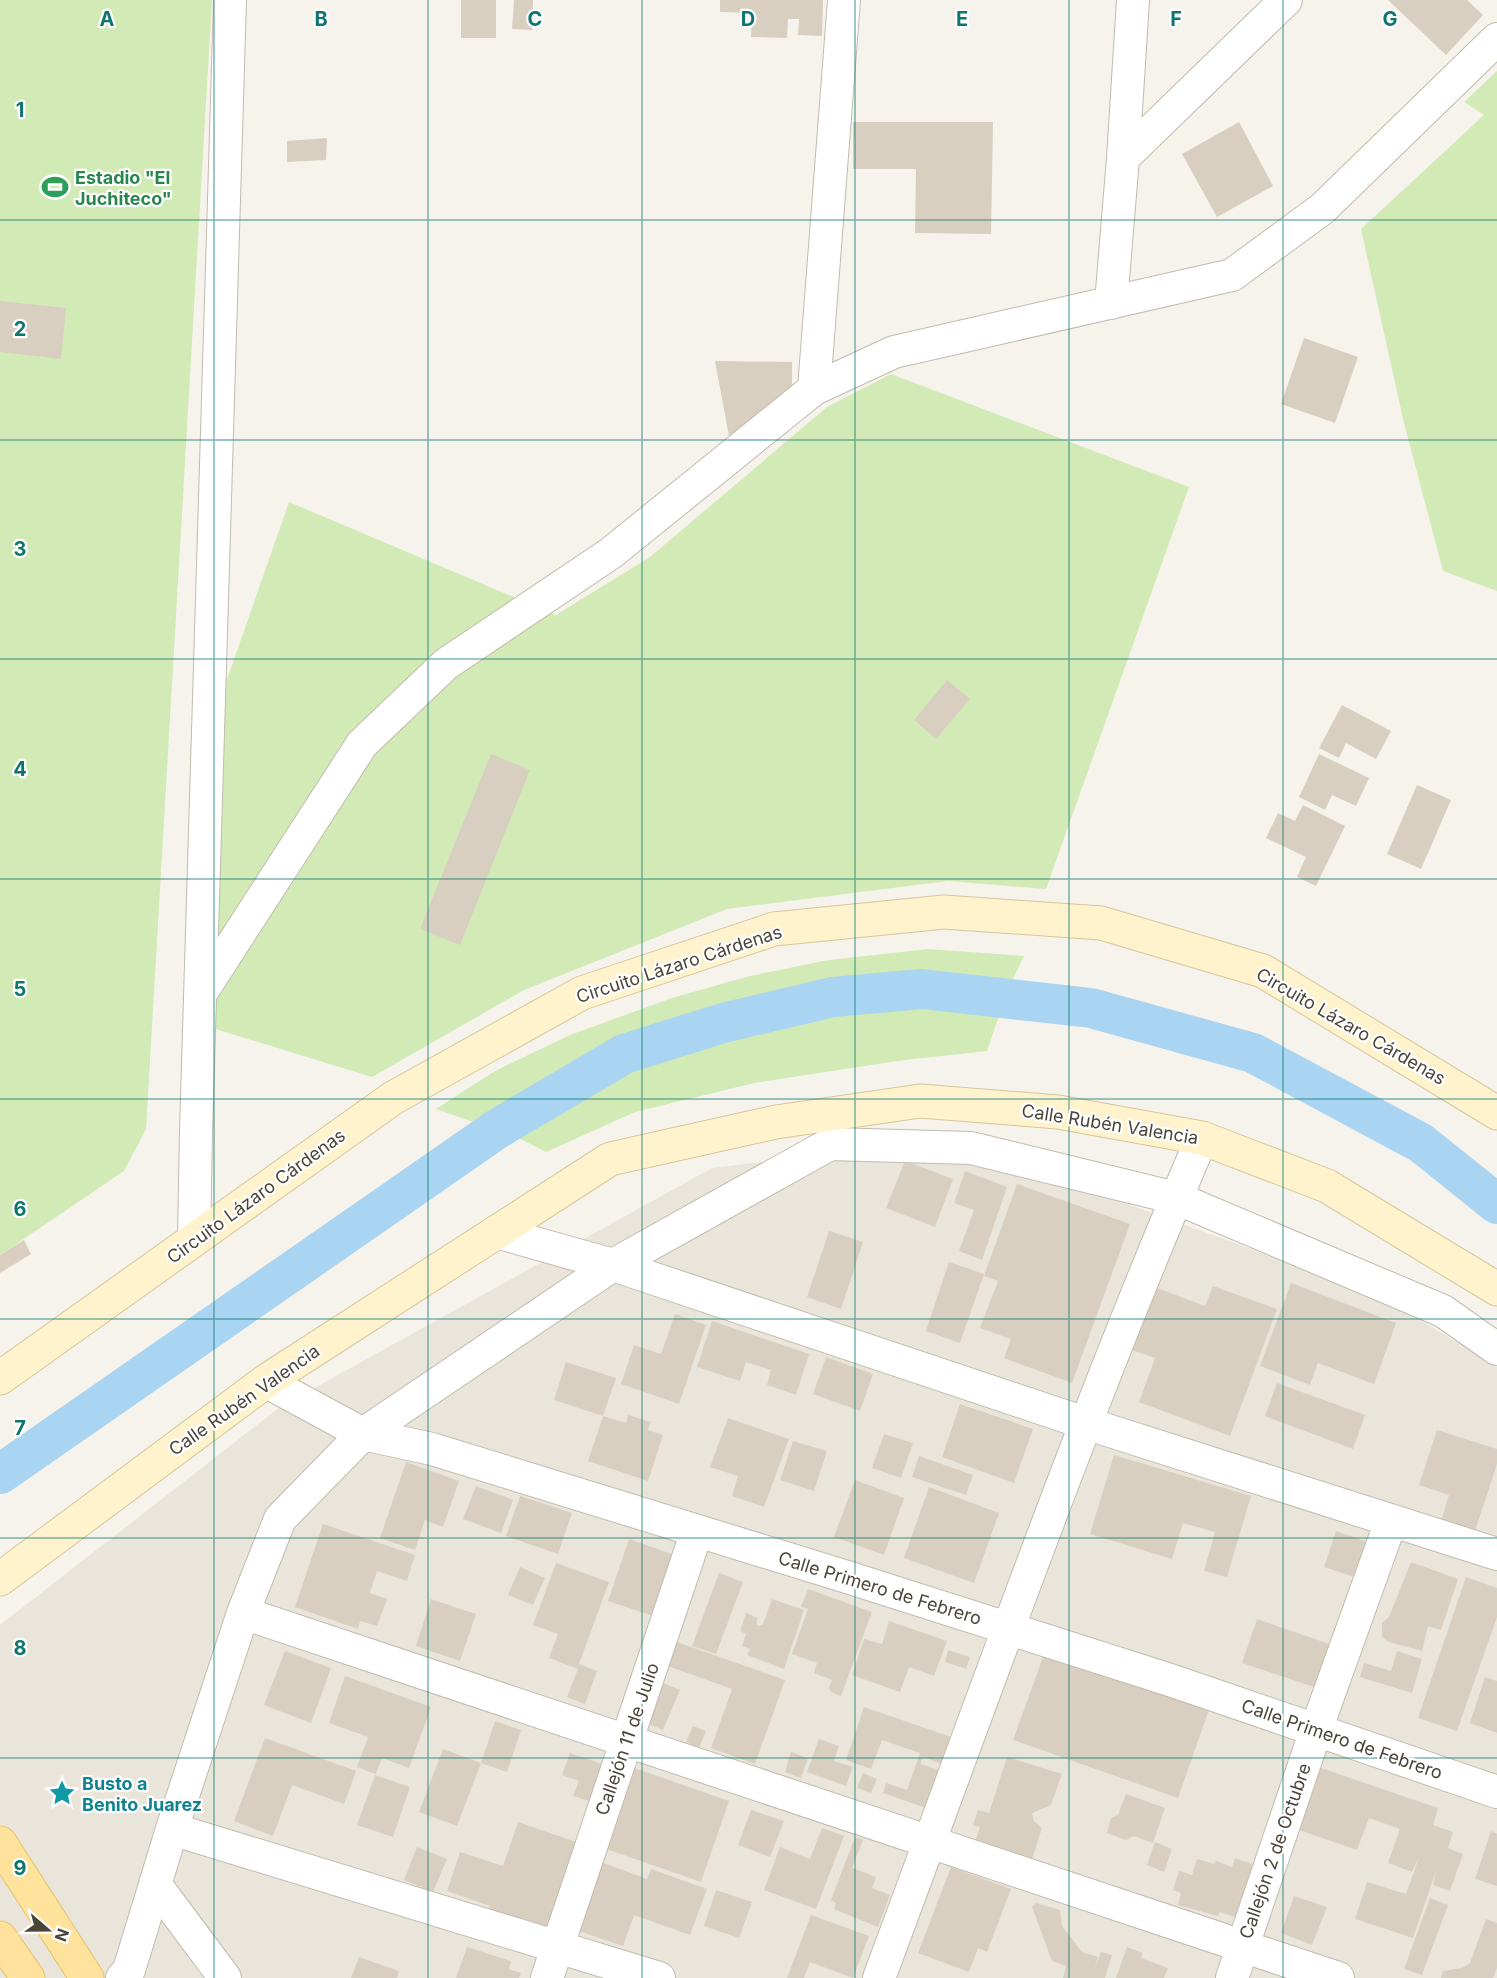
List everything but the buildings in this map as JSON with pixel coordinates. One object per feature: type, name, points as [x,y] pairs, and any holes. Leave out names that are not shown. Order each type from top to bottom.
[{"type":"main road","points":[[0,1843],[87,1978]]},
{"type":"main road","points":[[0,1938],[28,1978]]},
{"type":"street","points":[[194,1240],[230,0]]},
{"type":"street","points":[[814,389],[844,0]]},
{"type":"street","points":[[1111,303],[1133,0]]},
{"type":"street","points":[[1123,158],[1286,0]]},
{"type":"street","points":[[201,993],[362,744],[446,664],[611,553],[814,389],[894,352],[1232,275],[1322,209],[1497,39]]},
{"type":"street","name":"Circuito Lázaro Cárdenas","points":[[0,1378],[393,1098],[582,993],[774,929],[944,912],[1101,923],[1263,971],[1497,1113]]},
{"type":"street","name":"Calle Rubén Valencia","points":[[0,1579],[269,1379],[610,1159],[776,1122],[920,1101],[1058,1112],[1202,1138],[1327,1186],[1497,1289]]},
{"type":"street","points":[[879,1978],[1085,1423],[1202,1138]]},
{"type":"street","points":[[122,1978],[129,1970],[172,1829],[243,1613],[280,1519],[363,1434],[613,1265],[831,1144],[971,1148],[1176,1198],[1443,1311],[1497,1349]]},
{"type":"street","points":[[496,1232],[613,1265],[1085,1423],[1497,1554]]},
{"type":"street","name":"Calle Primero de Febrero","points":[[269,1379],[278,1388],[363,1434],[432,1449],[1007,1628],[1170,1680],[1497,1792]]},
{"type":"street","name":"Callejón 2 de Octubre","points":[[1232,1978],[1316,1730],[1391,1521]]},
{"type":"street","name":"Callejón 11 de Julio","points":[[548,1978],[697,1531]]},
{"type":"street","points":[[243,1613],[1338,1978]]},
{"type":"street","points":[[172,1829],[659,1978]]},
{"type":"street","points":[[155,1884],[225,1978]]},
{"type":"shaded area","points":[[949,1139],[1383,1297],[1497,1367],[1497,1978],[0,1978],[0,1625],[280,1407],[712,1168]]},
{"type":"green space","points":[[0,0],[212,0],[146,1129],[124,1171],[0,1255]]},
{"type":"green space","points":[[1497,71],[1497,591],[1443,571],[1404,423],[1361,229],[1484,115],[1464,102]]},
{"type":"green space","points":[[891,374],[1189,487],[1046,889],[948,881],[727,909],[524,990],[372,1077],[209,1027],[199,760],[289,502],[556,615],[650,557],[827,407]]},
{"type":"green space","points":[[928,949],[1024,956],[1011,983],[927,981],[875,983],[753,1008],[610,1048],[482,1125],[436,1109],[495,1071],[570,1035],[672,998],[750,976],[829,960]]},
{"type":"green space","points":[[922,1000],[1003,1004],[987,1051],[904,1060],[754,1083],[635,1112],[546,1152],[509,1133],[626,1069],[684,1050],[755,1029],[830,1012]]},
{"type":"waterway","points":[[0,1474],[497,1129],[624,1054],[723,1023],[833,997],[922,989],[1091,1008],[1253,1053],[1421,1143],[1497,1204]]},
{"type":"place","name":"Estadio \"El Juchiteco\"","points":[[55,187]]},
{"type":"place","name":"Busto a Benito Juarez","points":[[62,1793]]}]
